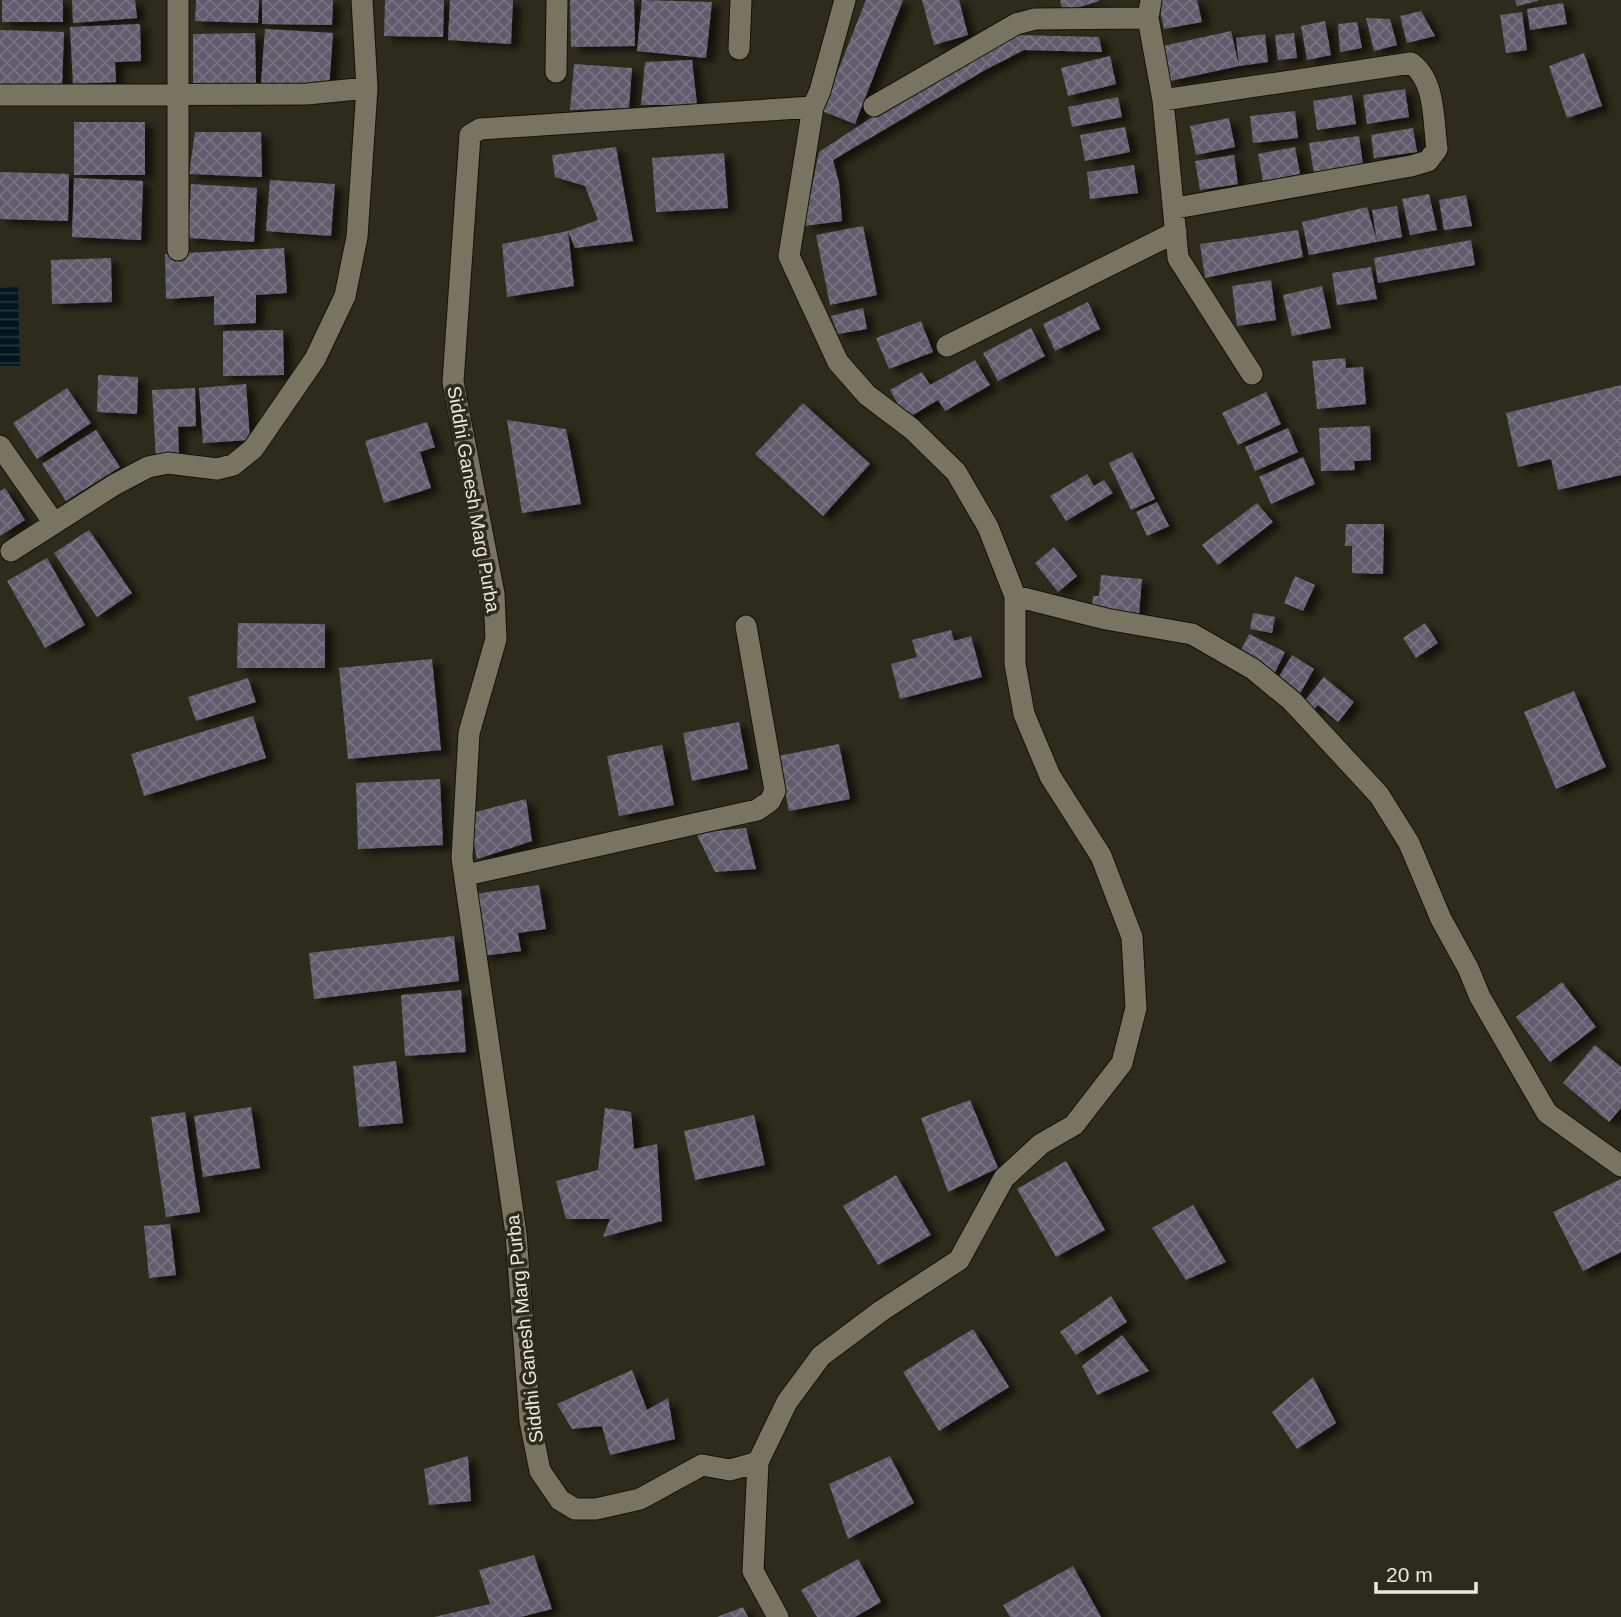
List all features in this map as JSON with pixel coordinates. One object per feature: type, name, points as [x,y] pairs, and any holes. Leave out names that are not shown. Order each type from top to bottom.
[{"type":"street","points":[[178,0],[178,250]]},
{"type":"street","points":[[11,551],[148,467],[168,463],[208,468],[233,465],[254,449],[315,359],[345,296],[357,237],[367,88],[362,0]]},
{"type":"street","points":[[556,72],[557,0]]},
{"type":"street","points":[[739,49],[741,0]]},
{"type":"street","points":[[778,1617],[753,1571],[758,1462],[787,1402],[821,1356],[881,1311],[958,1260],[1004,1178],[1041,1144],[1074,1125],[1122,1063],[1136,1008],[1132,937],[1101,856],[1050,776],[1024,713],[1015,664],[1015,597],[988,527],[956,472],[912,429],[867,395],[838,362],[789,256],[813,107],[820,91],[845,0]]},
{"type":"street","points":[[874,106],[1016,24],[1035,19],[1149,9],[1176,208],[1178,258],[1252,374]]},
{"type":"street","points":[[1163,100],[1411,63],[1423,71],[1429,87],[1437,149],[1428,161],[1410,166],[1176,208]]},
{"type":"street","points":[[0,95],[307,94],[367,88]]},
{"type":"street","name":"Siddhi Ganesh Marg Purba","points":[[758,1462],[730,1470],[702,1465],[640,1499],[596,1509],[575,1509],[560,1500],[540,1471],[530,1421],[516,1234],[462,858],[469,733],[496,639],[494,594],[453,382],[470,135],[480,129],[813,107]]},
{"type":"street","points":[[947,346],[1176,232]]},
{"type":"street","points":[[0,446],[54,523]]},
{"type":"street","points":[[1015,597],[1105,619],[1192,634],[1253,669],[1292,701],[1379,795],[1403,833],[1441,919],[1468,968],[1497,1031],[1547,1113],[1621,1166]]},
{"type":"street","points":[[466,875],[757,810],[770,801],[775,790],[746,625]]},
{"type":"water","points":[[18,287],[20,366],[0,366],[0,288]]},
{"type":"building","points":[[2,0],[63,0],[63,22],[2,22]]},
{"type":"building","points":[[72,0],[135,0],[137,18],[73,23]]},
{"type":"building","points":[[196,0],[259,0],[258,23],[195,21]]},
{"type":"building","points":[[262,0],[333,0],[332,25],[262,24]]},
{"type":"building","points":[[385,0],[444,0],[443,37],[384,36]]},
{"type":"building","points":[[450,0],[513,0],[511,44],[448,40]]},
{"type":"building","points":[[570,0],[634,0],[635,46],[571,47]]},
{"type":"building","points":[[642,0],[712,2],[706,58],[637,51]]},
{"type":"building","points":[[866,0],[903,0],[855,124],[822,111]]},
{"type":"building","points":[[922,0],[959,0],[968,35],[934,45]]},
{"type":"building","points":[[1060,0],[1099,0],[1099,1],[1063,12]]},
{"type":"building","points":[[1158,0],[1197,0],[1202,22],[1164,29]]},
{"type":"building","points":[[1515,0],[1538,0],[1538,1],[1517,6]]},
{"type":"building","points":[[1563,3],[1567,24],[1530,30],[1527,9]]},
{"type":"building","points":[[1421,11],[1435,36],[1407,43],[1400,16]]},
{"type":"building","points":[[1522,12],[1527,50],[1506,53],[1500,15]]},
{"type":"building","points":[[1366,18],[1390,19],[1397,45],[1374,51]]},
{"type":"building","points":[[1325,21],[1331,55],[1307,60],[1301,26]]},
{"type":"building","points":[[1357,22],[1362,48],[1340,52],[1338,24]]},
{"type":"building","points":[[140,24],[141,61],[115,62],[116,82],[73,84],[70,27]]},
{"type":"building","points":[[265,29],[333,33],[329,89],[261,84]]},
{"type":"building","points":[[0,30],[64,32],[62,87],[0,85]]},
{"type":"building","points":[[1231,31],[1239,66],[1170,81],[1163,46]]},
{"type":"building","points":[[255,33],[256,86],[193,87],[193,34]]},
{"type":"building","points":[[1294,33],[1297,58],[1278,60],[1275,35]]},
{"type":"building","points":[[1265,34],[1268,62],[1239,66],[1236,38]]},
{"type":"building","points":[[1016,35],[1099,37],[1102,52],[1024,50],[985,70],[833,160],[839,183],[842,221],[804,226],[819,152],[903,97]]},
{"type":"building","points":[[1584,53],[1602,106],[1567,118],[1549,66]]},
{"type":"building","points":[[1110,56],[1116,84],[1068,96],[1061,68]]},
{"type":"building","points":[[692,60],[697,105],[641,105],[645,62]]},
{"type":"building","points":[[574,64],[632,68],[629,108],[570,110]]},
{"type":"building","points":[[1405,89],[1409,117],[1367,124],[1363,95]]},
{"type":"building","points":[[1352,95],[1356,124],[1317,130],[1313,101]]},
{"type":"building","points":[[1118,97],[1122,117],[1072,127],[1068,107]]},
{"type":"building","points":[[1295,111],[1298,138],[1253,143],[1250,116]]},
{"type":"building","points":[[1229,118],[1235,147],[1196,155],[1190,126]]},
{"type":"building","points":[[74,122],[145,122],[145,175],[74,175]]},
{"type":"building","points":[[1125,127],[1130,152],[1085,161],[1080,135]]},
{"type":"building","points":[[1413,128],[1417,152],[1374,158],[1371,135]]},
{"type":"building","points":[[195,132],[261,132],[262,177],[189,174]]},
{"type":"building","points":[[1359,136],[1363,165],[1314,173],[1309,143]]},
{"type":"building","points":[[616,147],[633,241],[575,248],[568,231],[598,220],[585,186],[555,177],[552,155]]},
{"type":"building","points":[[1295,147],[1300,174],[1263,181],[1258,154]]},
{"type":"building","points":[[724,153],[728,208],[656,212],[652,158]]},
{"type":"building","points":[[1234,155],[1238,184],[1200,190],[1195,161]]},
{"type":"building","points":[[1134,165],[1138,193],[1090,199],[1087,172]]},
{"type":"building","points":[[0,172],[69,174],[68,221],[0,219]]},
{"type":"building","points":[[74,178],[143,181],[141,240],[72,237]]},
{"type":"building","points":[[270,180],[335,184],[331,236],[266,231]]},
{"type":"building","points":[[191,184],[257,188],[254,242],[188,238]]},
{"type":"building","points":[[1429,194],[1437,230],[1410,235],[1402,199]]},
{"type":"building","points":[[1466,195],[1472,226],[1444,230],[1439,200]]},
{"type":"building","points":[[1397,206],[1402,237],[1309,255],[1302,222],[1367,207],[1377,241],[1372,210]]},
{"type":"building","points":[[863,226],[877,295],[830,305],[816,235]]},
{"type":"building","points":[[1298,230],[1303,257],[1205,278],[1200,244]]},
{"type":"building","points":[[568,231],[574,286],[507,297],[502,244]]},
{"type":"building","points":[[1471,240],[1475,265],[1378,283],[1374,258]]},
{"type":"building","points":[[284,248],[287,293],[256,295],[256,323],[214,325],[214,296],[166,299],[165,254]]},
{"type":"building","points":[[111,258],[112,302],[52,304],[51,260]]},
{"type":"building","points":[[1371,267],[1377,299],[1337,305],[1332,273]]},
{"type":"building","points":[[1271,280],[1276,320],[1237,326],[1232,286]]},
{"type":"building","points":[[1322,286],[1331,328],[1292,336],[1283,295]]},
{"type":"building","points":[[1088,302],[1100,329],[1055,351],[1043,324]]},
{"type":"building","points":[[863,308],[867,329],[838,334],[831,316]]},
{"type":"building","points":[[921,321],[933,352],[889,369],[876,338]]},
{"type":"building","points":[[1031,328],[1045,356],[998,381],[983,353]]},
{"type":"building","points":[[283,330],[284,375],[223,376],[223,331]]},
{"type":"building","points":[[1345,358],[1346,368],[1363,367],[1366,404],[1317,409],[1312,361]]},
{"type":"building","points":[[975,360],[990,385],[945,411],[938,400],[906,419],[890,390],[922,372],[930,385]]},
{"type":"building","points":[[98,375],[138,377],[137,414],[97,412]]},
{"type":"building","points":[[246,384],[250,440],[203,443],[199,388]]},
{"type":"building","points":[[1621,385],[1621,475],[1558,490],[1551,459],[1518,467],[1506,413]]},
{"type":"building","points":[[67,388],[91,423],[37,459],[13,423]]},
{"type":"building","points":[[195,388],[196,426],[178,427],[179,458],[156,459],[152,390]]},
{"type":"building","points":[[1266,392],[1281,424],[1238,445],[1222,413]]},
{"type":"building","points":[[803,403],[870,464],[823,516],[755,454]]},
{"type":"building","points":[[507,420],[566,429],[581,504],[522,513]]},
{"type":"building","points":[[427,422],[435,447],[420,452],[431,488],[384,503],[365,441]]},
{"type":"building","points":[[1370,426],[1371,460],[1354,461],[1355,470],[1321,471],[1319,428]]},
{"type":"building","points":[[1288,428],[1298,452],[1255,471],[1245,447]]},
{"type":"building","points":[[96,430],[120,467],[66,501],[42,464]]},
{"type":"building","points":[[1132,452],[1155,499],[1131,510],[1109,463]]},
{"type":"building","points":[[1303,457],[1315,484],[1271,504],[1259,477]]},
{"type":"building","points":[[1087,474],[1094,486],[1104,480],[1113,493],[1066,521],[1050,496]]},
{"type":"building","points":[[5,488],[25,520],[0,536],[0,491]]},
{"type":"building","points":[[1157,502],[1169,526],[1147,536],[1136,512]]},
{"type":"building","points":[[1257,503],[1273,522],[1218,565],[1202,545]]},
{"type":"building","points":[[1346,524],[1384,524],[1383,574],[1352,573],[1352,546],[1345,546]]},
{"type":"building","points":[[89,530],[132,593],[97,617],[54,553]]},
{"type":"building","points":[[1054,547],[1077,576],[1058,592],[1035,563]]},
{"type":"building","points":[[47,558],[85,625],[45,648],[7,581]]},
{"type":"building","points":[[1101,575],[1142,579],[1139,614],[1092,610],[1093,596],[1099,596]]},
{"type":"building","points":[[1295,576],[1315,585],[1303,611],[1284,603]]},
{"type":"building","points":[[1253,613],[1275,617],[1272,633],[1250,629]]},
{"type":"building","points":[[238,623],[325,624],[325,668],[237,668]]},
{"type":"building","points":[[1425,623],[1438,643],[1416,658],[1403,638]]},
{"type":"building","points":[[951,630],[954,641],[971,636],[982,677],[900,699],[891,664],[917,657],[912,640]]},
{"type":"building","points":[[1249,634],[1285,652],[1273,676],[1237,659]]},
{"type":"building","points":[[1292,655],[1314,669],[1298,697],[1275,683]]},
{"type":"building","points":[[432,659],[441,750],[348,759],[339,668]]},
{"type":"building","points":[[1324,677],[1354,702],[1338,722],[1318,705],[1313,711],[1303,703]]},
{"type":"building","points":[[248,678],[256,702],[196,721],[188,697]]},
{"type":"building","points":[[1574,691],[1606,767],[1556,789],[1524,712]]},
{"type":"building","points":[[253,716],[266,758],[144,796],[131,754]]},
{"type":"building","points":[[739,722],[748,769],[692,781],[683,733]]},
{"type":"building","points":[[839,744],[850,799],[789,811],[778,756]]},
{"type":"building","points":[[662,745],[674,805],[619,816],[607,756]]},
{"type":"building","points":[[440,779],[443,845],[358,849],[356,783]]},
{"type":"building","points":[[526,799],[532,841],[477,859],[468,814]]},
{"type":"building","points":[[746,828],[756,869],[715,872],[696,833]]},
{"type":"building","points":[[539,885],[546,929],[518,933],[521,951],[482,956],[474,894]]},
{"type":"building","points":[[454,936],[459,981],[314,999],[309,953]]},
{"type":"building","points":[[1562,982],[1596,1027],[1550,1062],[1516,1017]]},
{"type":"building","points":[[461,990],[466,1052],[405,1056],[401,995]]},
{"type":"building","points":[[1595,1045],[1621,1067],[1621,1108],[1609,1122],[1563,1083]]},
{"type":"building","points":[[396,1061],[403,1123],[359,1127],[353,1066]]},
{"type":"building","points":[[970,1100],[998,1168],[948,1192],[921,1118]]},
{"type":"building","points":[[251,1107],[260,1168],[203,1177],[194,1116]]},
{"type":"building","points":[[605,1108],[631,1112],[634,1149],[657,1144],[662,1221],[603,1237],[610,1219],[566,1219],[556,1181],[598,1170]]},
{"type":"building","points":[[185,1112],[200,1212],[166,1217],[151,1117]]},
{"type":"building","points":[[754,1115],[765,1165],[695,1180],[684,1131]]},
{"type":"building","points":[[1066,1161],[1105,1230],[1056,1257],[1017,1189]]},
{"type":"building","points":[[896,1175],[931,1235],[878,1265],[843,1206]]},
{"type":"building","points":[[1621,1179],[1621,1252],[1583,1271],[1553,1212]]},
{"type":"building","points":[[1193,1205],[1226,1262],[1186,1280],[1152,1228]]},
{"type":"building","points":[[170,1224],[176,1275],[149,1278],[144,1226]]},
{"type":"building","points":[[1111,1296],[1127,1322],[1076,1355],[1060,1332]]},
{"type":"building","points":[[973,1329],[1009,1387],[939,1431],[903,1372]]},
{"type":"building","points":[[1122,1335],[1149,1371],[1097,1395],[1082,1366]]},
{"type":"building","points":[[632,1370],[647,1410],[668,1398],[675,1439],[610,1455],[602,1426],[572,1429],[557,1404]]},
{"type":"building","points":[[1313,1377],[1336,1423],[1297,1449],[1272,1412]]},
{"type":"building","points":[[468,1456],[471,1501],[429,1505],[424,1469]]},
{"type":"building","points":[[890,1456],[914,1503],[848,1539],[829,1484]]},
{"type":"building","points":[[534,1555],[552,1609],[521,1617],[434,1617],[490,1604],[479,1570]]},
{"type":"building","points":[[858,1559],[881,1602],[855,1617],[817,1617],[801,1590]]},
{"type":"building","points":[[1073,1566],[1101,1617],[1010,1617],[1003,1605]]},
{"type":"building","points":[[743,1607],[748,1617],[717,1617]]}]
